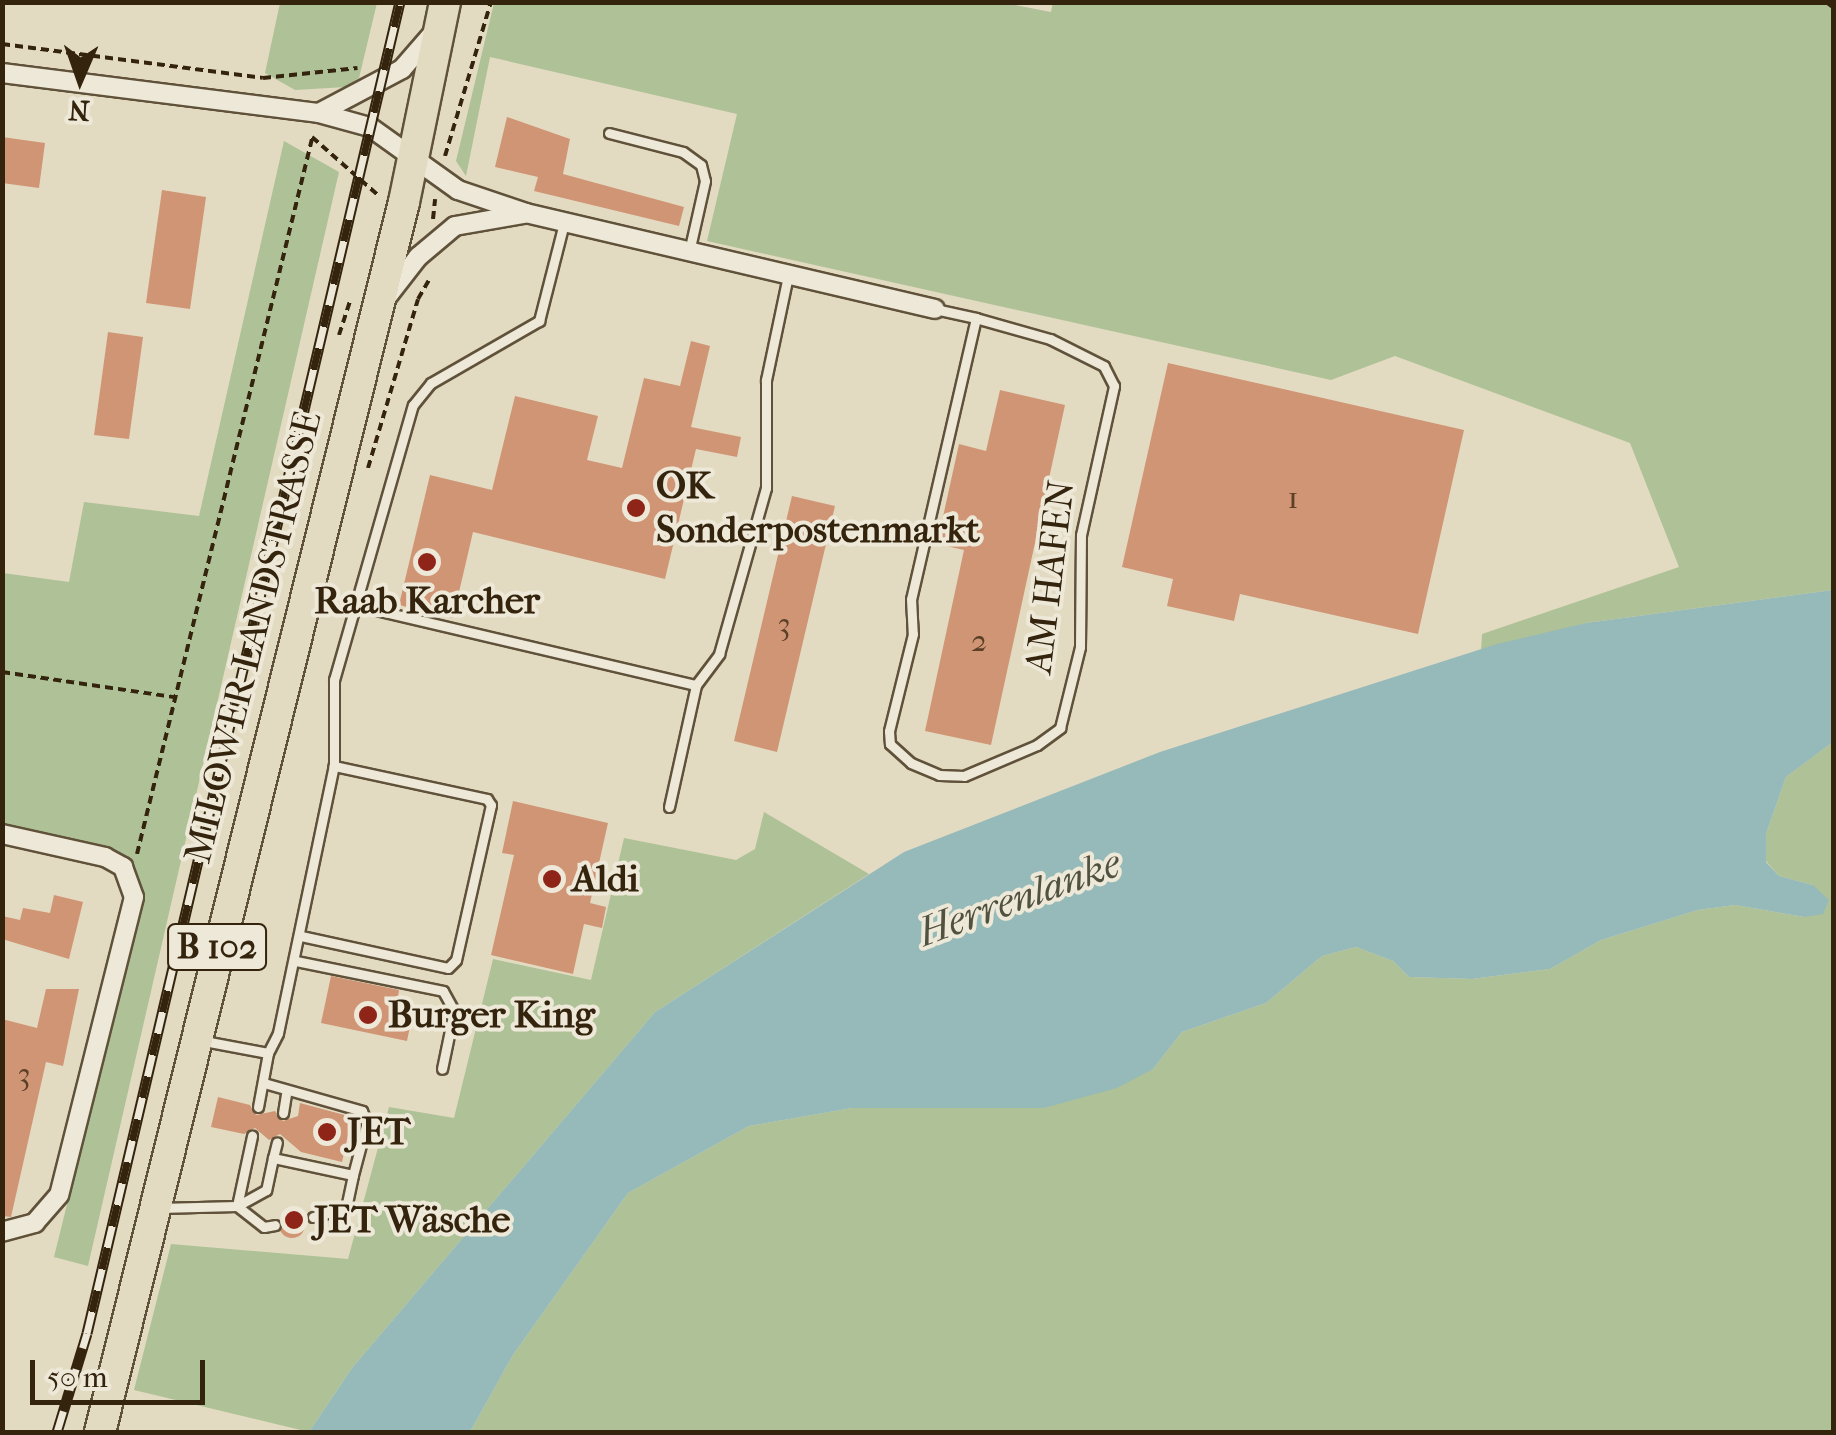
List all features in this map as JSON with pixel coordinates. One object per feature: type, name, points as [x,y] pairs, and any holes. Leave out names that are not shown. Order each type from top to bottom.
[{"type":"main road","name":"MILOWER LANDSTRASSE","points":[[100,1432],[152,1206],[375,313],[418,206],[414,161],[442,14]]},
{"type":"street","name":"MILOWER LANDSTRASSE","points":[[319,113],[402,69],[442,14]]},
{"type":"street","name":"AM HAFEN","points":[[2,73],[319,113],[370,128],[438,179],[526,213],[936,309]]},
{"type":"street","name":"MILOWER LANDSTRASSE","points":[[375,313],[418,256],[455,226],[526,213]]},
{"type":"street","points":[[2,834],[105,857],[130,881],[134,898],[59,1195],[35,1223],[2,1232]]},
{"type":"lane","points":[[610,134],[683,152],[701,165],[705,181],[689,252]]},
{"type":"lane","points":[[258,1106],[268,1053],[296,961],[334,766],[334,680],[413,405],[431,383],[539,321],[564,223]]},
{"type":"lane","points":[[668,807],[696,684],[719,654],[766,488],[766,380],[784,310],[788,276]]},
{"type":"lane","name":"AM HAFEN","points":[[936,309],[976,318],[1050,339],[1104,366],[1114,386],[1081,535],[1080,648],[1060,728],[1037,745],[964,776],[939,775],[911,763],[890,744],[889,731],[913,634],[911,599],[976,318]]},
{"type":"lane","points":[[354,605],[696,684]]},
{"type":"lane","points":[[300,936],[448,968],[456,960],[491,805],[487,798],[334,766]]},
{"type":"lane","points":[[296,961],[443,991],[454,1011],[442,1069]]},
{"type":"lane","points":[[194,1038],[268,1053]]},
{"type":"lane","points":[[264,1083],[286,1094],[362,1111],[366,1122],[346,1208],[313,1216]]},
{"type":"lane","points":[[283,1112],[286,1094]]},
{"type":"lane","points":[[237,1206],[252,1136]]},
{"type":"lane","points":[[152,1206],[176,1212],[237,1206],[266,1190],[277,1142]]},
{"type":"lane","points":[[274,1158],[353,1175]]},
{"type":"lane","points":[[237,1206],[264,1227],[275,1224]]},
{"type":"path","points":[[438,179],[491,2]]},
{"type":"path","points":[[1826,2],[1834,8]]},
{"type":"path","points":[[2,44],[262,78],[367,66],[381,82]]},
{"type":"path","points":[[426,108],[456,115]]},
{"type":"path","points":[[130,881],[319,113]]},
{"type":"path","points":[[312,139],[377,195],[418,206]]},
{"type":"path","points":[[2,672],[174,697]]},
{"type":"green space","points":[[1000,2],[1051,12],[1053,2],[1833,3],[1833,590],[1586,623],[1481,652],[1482,634],[1679,567],[1630,443],[1395,356],[1331,380],[707,241],[737,114],[490,57],[466,176],[456,161],[494,3]]},
{"type":"green space","points":[[280,3],[377,3],[359,78],[346,87],[295,90],[265,73]]},
{"type":"green space","points":[[284,141],[339,172],[88,1266],[54,1257],[141,904],[127,859],[3,827],[3,573],[69,582],[84,502],[199,516]]},
{"type":"green space","points":[[1833,742],[1833,1432],[470,1432],[513,1355],[628,1193],[749,1126],[852,1108],[1044,1108],[1153,1069],[1182,1032],[1266,1003],[1322,956],[1356,947],[1393,961],[1409,977],[1472,979],[1550,969],[1601,940],[1698,910],[1735,905],[1804,917],[1813,885],[1779,876],[1766,861],[1766,834],[1786,777]]},
{"type":"green space","points":[[764,812],[869,874],[655,1012],[352,1368],[309,1432],[134,1390],[171,1244],[348,1259],[389,1107],[454,1118],[493,959],[591,980],[624,838],[736,860],[755,849]]},
{"type":"water","name":"Herrenlanke","points":[[1833,590],[1833,742],[1786,777],[1766,834],[1766,862],[1779,876],[1813,885],[1829,900],[1823,914],[1804,917],[1735,905],[1698,910],[1601,940],[1550,969],[1472,979],[1409,977],[1393,961],[1356,947],[1322,956],[1266,1003],[1182,1032],[1153,1069],[1117,1088],[1044,1108],[852,1108],[749,1126],[628,1193],[513,1355],[470,1432],[309,1432],[352,1368],[655,1012],[904,852],[1160,752],[1497,644],[1586,623]]},
{"type":"building","points":[[507,117],[570,139],[563,174],[684,207],[679,226],[534,191],[538,177],[495,167]]},
{"type":"building","points":[[2,137],[45,143],[39,188],[2,183]]},
{"type":"building","points":[[162,190],[206,197],[190,309],[146,303]]},
{"type":"building","points":[[108,332],[143,337],[129,439],[94,435]]},
{"type":"building","points":[[691,341],[710,346],[691,427],[741,437],[737,457],[696,449],[665,579],[473,532],[453,618],[399,605],[430,475],[492,490],[515,396],[598,416],[587,460],[622,468],[644,378],[680,386]]},
{"type":"building","points":[[1168,363],[1464,430],[1418,634],[1240,594],[1234,621],[1167,606],[1173,579],[1122,567]]},
{"type":"building","points":[[1000,390],[1065,405],[991,745],[925,731],[964,550],[937,544],[959,444],[986,451]]},
{"type":"building","points":[[792,496],[835,506],[777,752],[734,741]]},
{"type":"building","name":"Aldi","points":[[513,801],[608,823],[590,903],[606,907],[602,928],[584,924],[573,974],[491,955],[514,855],[502,853]]},
{"type":"building","points":[[54,895],[83,902],[69,959],[2,939],[2,916],[20,920],[23,908],[50,913]]},
{"type":"building","name":"Burger King","points":[[331,976],[399,990],[398,997],[414,1007],[407,1041],[321,1023]]},
{"type":"building","points":[[46,989],[79,989],[63,1066],[46,1062],[11,1217],[2,1216],[2,1019],[37,1028]]},
{"type":"building","points":[[218,1097],[250,1105],[256,1115],[275,1111],[283,1121],[298,1116],[300,1103],[352,1117],[342,1162],[301,1152],[280,1134],[269,1140],[255,1128],[244,1134],[211,1127]]},
{"type":"building","name":"JET Wäsche","points":[[292,1212],[301,1216],[305,1225],[301,1234],[292,1238],[283,1234],[279,1225],[283,1216]]},
{"type":"railway","points":[[57,1432],[87,1333],[400,2]]},
{"type":"place","name":"OK Sonderpostenmarkt","points":[[636,508]]},
{"type":"place","name":"Raab Karcher","points":[[427,562]]},
{"type":"place","name":"Aldi","points":[[552,879]]},
{"type":"place","name":"Burger King","points":[[368,1015]]},
{"type":"place","name":"JET","points":[[327,1132]]},
{"type":"place","name":"JET Wäsche","points":[[294,1220]]}]
